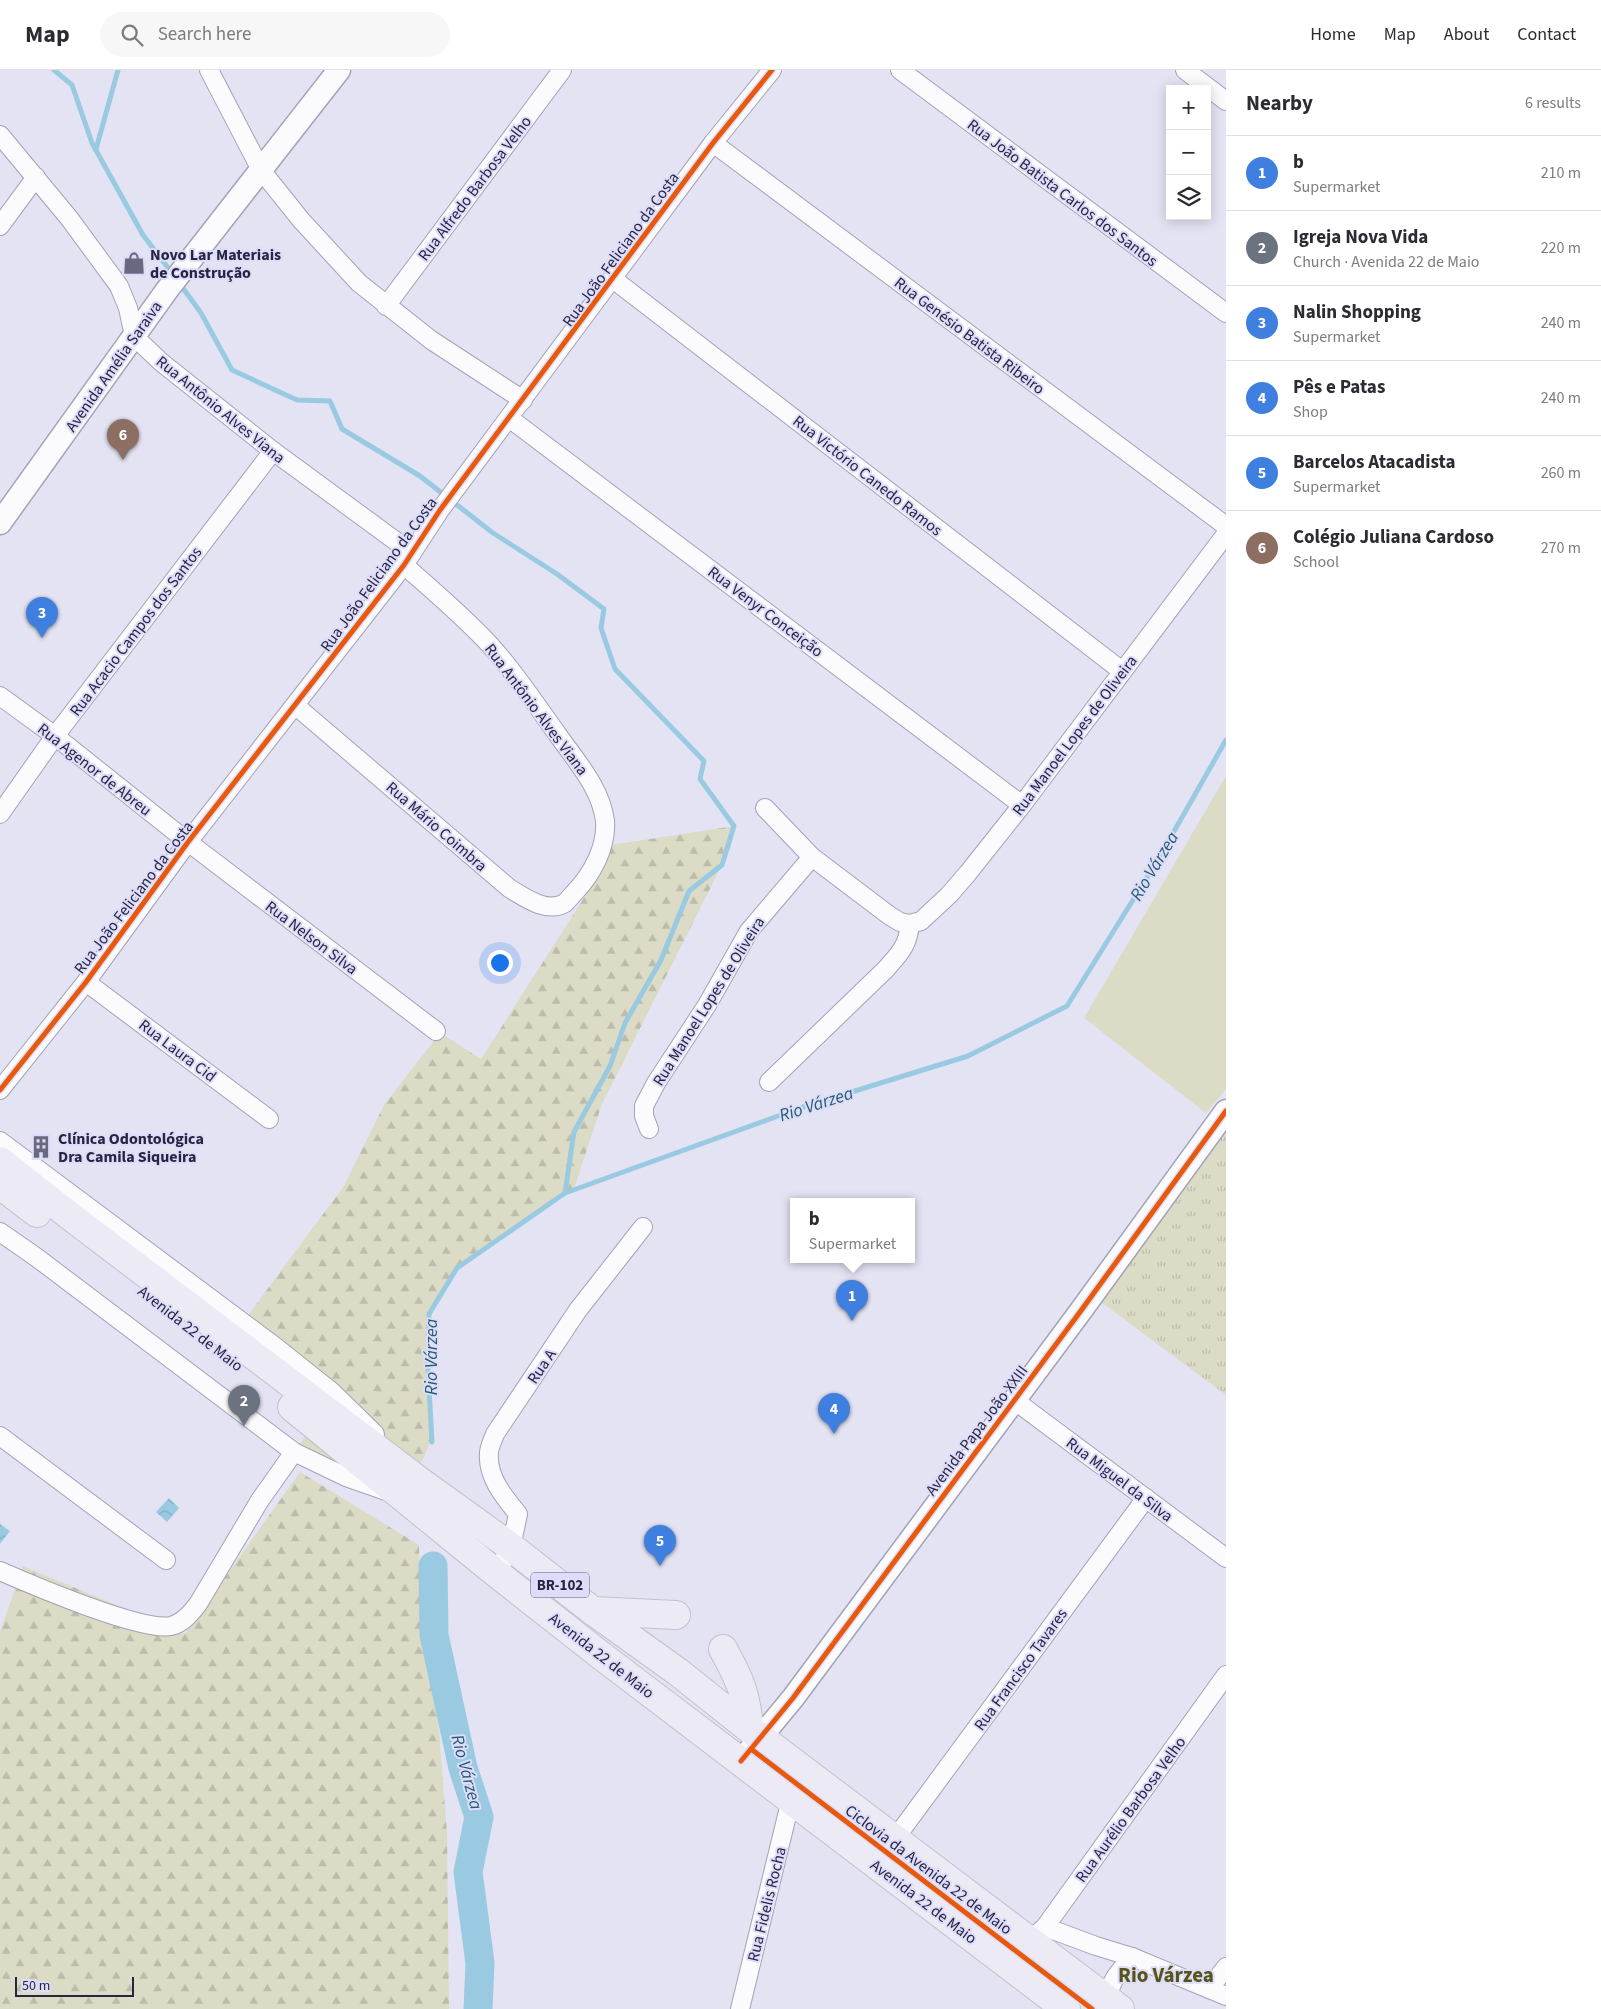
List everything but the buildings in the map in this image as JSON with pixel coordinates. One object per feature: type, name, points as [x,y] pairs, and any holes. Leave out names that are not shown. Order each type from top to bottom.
[{"type":"main road","name":"Avenida 22 de Maio","points":[[0,1160],[409,1487],[496,1573],[603,1657],[1066,2009]]},
{"type":"main road","name":"Avenida 22 de Maio","points":[[0,1185],[409,1487],[510,1547],[593,1611],[678,1672],[894,1840],[1038,1933],[1114,2005]]},
{"type":"main road","points":[[593,1611],[676,1615]]},
{"type":"main road","points":[[723,1649],[743,1687],[755,1733]]},
{"type":"street","points":[[209,70],[261,170],[301,220],[359,283],[431,340],[523,400]]},
{"type":"street","name":"Avenida Amélia Saraiva","points":[[0,523],[167,290],[340,70]]},
{"type":"street","name":"Rua Alfredo Barbosa Velho","points":[[386,306],[562,70]]},
{"type":"street","name":"Rua João Feliciano da Costa","points":[[0,1090],[86,982],[188,842],[296,706],[408,559],[440,510],[466,475],[714,143],[772,70]]},
{"type":"street","name":"Rua João Batista Carlos dos Santos","points":[[900,70],[1226,313]]},
{"type":"street","points":[[1185,70],[1226,101]]},
{"type":"street","points":[[0,135],[90,244],[119,286],[128,308],[134,336]]},
{"type":"street","name":"Rua Genésio Batista Ribeiro","points":[[714,143],[1226,526]]},
{"type":"street","points":[[0,226],[36,177]]},
{"type":"street","name":"Rua Victório Canedo Ramos","points":[[613,279],[1122,671]]},
{"type":"street","name":"Rua Antônio Alves Viana","points":[[134,336],[161,362],[408,559],[491,646],[587,775],[599,801],[605,820],[605,838],[596,861],[585,881]]},
{"type":"street","name":"Rua Venyr Conceição","points":[[509,418],[1022,804]]},
{"type":"street","name":"Rua Acacio Campos dos Santos","points":[[0,814],[55,736],[273,451]]},
{"type":"street","name":"Rua Manoel Lopes de Oliveira","points":[[910,924],[921,921],[948,895],[1022,804],[1226,534]]},
{"type":"street","name":"Rua Agenor de Abreu","points":[[0,696],[55,736],[188,842]]},
{"type":"street","name":"Rua Mário Coimbra","points":[[296,706],[509,888],[528,899],[549,907],[564,903],[585,881]]},
{"type":"street","points":[[765,808],[812,857],[890,916],[900,922],[910,924],[909,938],[904,948],[886,969],[769,1082]]},
{"type":"street","name":"Rua Nelson Silva","points":[[188,842],[436,1031]]},
{"type":"street","name":"Rua Manoel Lopes de Oliveira","points":[[649,1129],[644,1116],[644,1106],[656,1083],[707,1005],[733,956],[749,931],[812,857]]},
{"type":"street","name":"Rua Laura Cid","points":[[86,982],[269,1119]]},
{"type":"street","name":"Avenida Papa João XXIII","points":[[741,1761],[755,1733],[793,1698],[1226,1111]]},
{"type":"street","name":"Avenida 22 de Maio","points":[[0,1141],[316,1379],[344,1404],[409,1487]]},
{"type":"street","name":"Rua A","points":[[510,1547],[518,1514],[504,1496],[490,1469],[488,1451],[495,1434],[578,1310],[643,1227]]},
{"type":"street","points":[[0,1232],[294,1452],[346,1478],[409,1487]]},
{"type":"street","name":"Rua Miguel da Silva","points":[[1014,1400],[1226,1558]]},
{"type":"street","points":[[0,1436],[166,1560]]},
{"type":"street","points":[[7,1574],[117,1616],[159,1627],[172,1626],[187,1617],[198,1604],[260,1500],[294,1452]]},
{"type":"street","name":"Rua Francisco Tavares","points":[[894,1840],[1146,1498]]},
{"type":"street","points":[[496,1573],[510,1547]]},
{"type":"street","name":"Rua Aurélio Barbosa Velho","points":[[1038,1933],[1226,1675]]},
{"type":"street","name":"Rua Fidelis Rocha","points":[[740,2009],[791,1799]]},
{"type":"street","points":[[1038,1933],[1096,1946],[1132,1957],[1226,1996]]},
{"type":"street","points":[[1114,2005],[1108,1990],[1111,1983],[1132,1957]]},
{"type":"street","points":[[1209,1990],[1226,1967]]},
{"type":"green space","points":[[1226,776],[1226,1089],[1206,1113],[1084,1018]]},
{"type":"green space","points":[[734,826],[731,847],[602,1104],[575,1186],[457,1268],[429,1314],[428,1369],[432,1438],[411,1486],[240,1326],[344,1186],[384,1105],[440,1033],[481,1059],[589,890],[611,845]]},
{"type":"green space","points":[[1226,1111],[1226,1395],[1094,1297]]},
{"type":"green space","points":[[312,1425],[386,1489],[295,1452]]},
{"type":"green space","points":[[300,1472],[419,1545],[421,1641],[437,1705],[447,1834],[449,2009],[0,2009],[0,1632],[23,1566],[185,1634]]},
{"type":"water","points":[[169,1498],[179,1508],[167,1522],[156,1512]]},
{"type":"water","points":[[0,1524],[10,1531],[0,1544]]},
{"type":"waterway","points":[[54,70],[72,85],[92,143],[143,235],[172,273]]},
{"type":"waterway","points":[[96,149],[118,70]]},
{"type":"waterway","points":[[180,284],[201,313],[232,370],[297,400],[330,401],[342,429],[420,476],[493,533],[557,574],[604,609],[601,628],[615,669],[704,761],[700,779],[734,826],[722,865],[689,891],[661,960],[625,1023],[610,1066],[574,1132],[565,1193]]},
{"type":"waterway","name":"Rio Várzea","points":[[432,1442],[428,1369],[429,1314],[457,1268],[565,1193],[803,1107],[968,1056],[1067,1006],[1156,863],[1226,740]]},
{"type":"waterway","name":"Rio Várzea","points":[[433,1566],[434,1635],[463,1768],[479,1817],[468,1872],[480,1963],[478,2009]]},
{"type":"cycle path","points":[[0,1090],[86,982],[188,842],[404,565],[440,510],[713,143],[772,70]]},
{"type":"cycle path","points":[[741,1761],[793,1698],[1080,1312],[1226,1111]]},
{"type":"cycle path","name":"Ciclovia da Avenida 22 de Maio","points":[[751,1749],[1092,2009]]},
{"type":"place","name":"Novo Lar Materiais de Construção","points":[[134,263]]},
{"type":"place","name":"Colégio Juliana Cardoso","points":[[123,460]]},
{"type":"place","name":"Nalin Shopping","points":[[42,638]]},
{"type":"place","name":"Clínica Odontológica Dra Camila Siqueira","points":[[41,1147]]},
{"type":"place","name":"b","points":[[852,1321]]},
{"type":"place","name":"Igreja Nova Vida","points":[[244,1426]]},
{"type":"place","name":"Pês e Patas","points":[[834,1434]]},
{"type":"place","name":"Barcelos Atacadista","points":[[660,1566]]},
{"type":"district","name":"Rio Várzea","points":[[1166,1975]]}]
